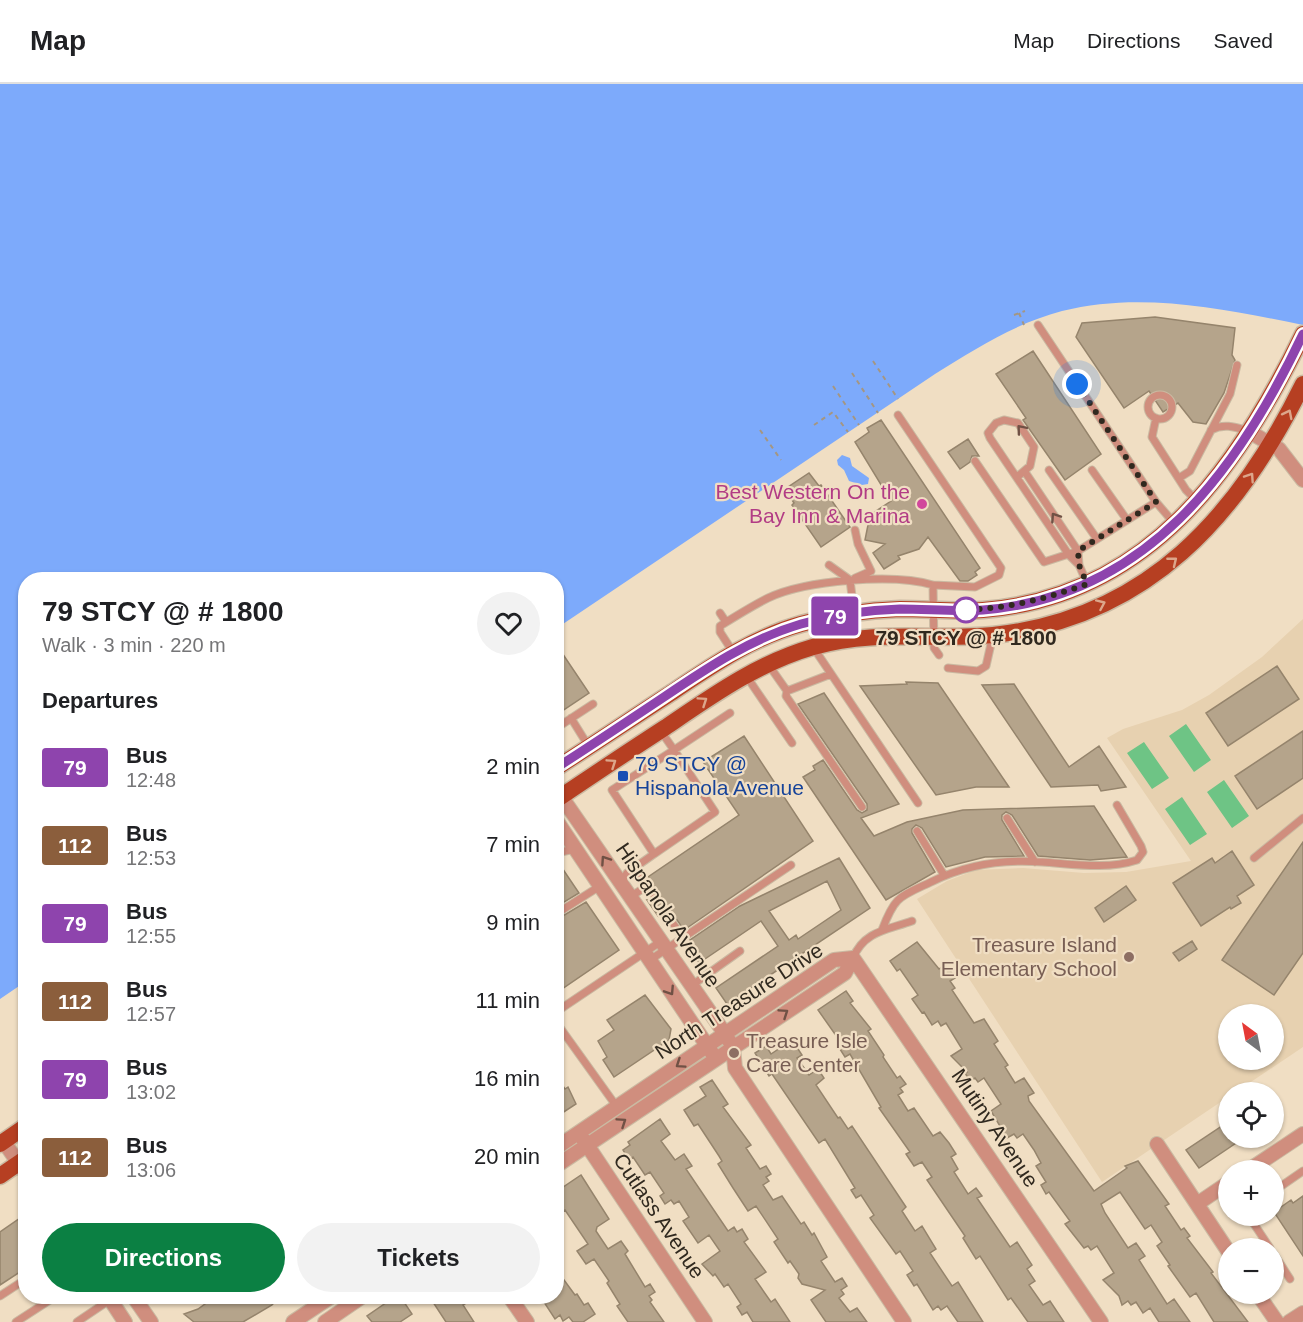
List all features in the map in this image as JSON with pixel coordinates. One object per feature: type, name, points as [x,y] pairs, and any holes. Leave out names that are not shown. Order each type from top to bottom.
[{"type":"main road","points":[[564,763],[733,652],[793,627],[854,612],[1004,608],[1087,584],[1110,572],[1144,551],[1176,525],[1198,502],[1248,431],[1303,335]]},
{"type":"main road","points":[[564,792],[726,686],[768,664],[813,647],[872,636],[993,635],[1058,621],[1124,594],[1162,569],[1210,527],[1241,490],[1272,444],[1303,384]]},
{"type":"main road","points":[[1110,572],[1124,594]]},
{"type":"main road","points":[[712,665],[726,686]]},
{"type":"main road","points":[[2,1143],[18,1135]]},
{"type":"main road","points":[[0,1176],[18,1167]]},
{"type":"street","points":[[1248,431],[1272,444],[1287,457],[1303,480]]},
{"type":"street","name":"Hispanola Avenue","points":[[564,802],[733,1047],[735,1068],[904,1322]]},
{"type":"street","name":"Hispanola Avenue","points":[[564,832],[706,1046],[716,1058],[735,1068]]},
{"type":"street","points":[[602,890],[621,883]]},
{"type":"street","name":"North Treasure Drive","points":[[564,1143],[834,960],[854,958]]},
{"type":"street","name":"North Treasure Drive","points":[[564,1161],[845,973],[854,958]]},
{"type":"street","name":"Mutiny Avenue","points":[[854,958],[1101,1322]]},
{"type":"street","name":"Cutlass Avenue","points":[[579,1133],[705,1322]]},
{"type":"street","points":[[1264,1160],[1303,1134]]},
{"type":"street","points":[[2,1143],[18,1160]]},
{"type":"street","points":[[1157,1144],[1219,1238]]},
{"type":"street","points":[[1197,1204],[1218,1190]]},
{"type":"street","points":[[114,1304],[125,1322]]},
{"type":"street","points":[[139,1304],[151,1322]]},
{"type":"street","points":[[293,1322],[320,1304]]},
{"type":"street","points":[[328,1304],[330,1320],[352,1304]]},
{"type":"street","points":[[515,1304],[527,1322]]},
{"type":"street","points":[[1264,1304],[1276,1322]]},
{"type":"street","points":[[1289,1322],[1303,1313]]},
{"type":"lane","points":[[1038,325],[1156,502],[1176,525]]},
{"type":"lane","points":[[1179,478],[1190,471],[1230,394],[1237,365]]},
{"type":"lane","points":[[733,652],[719,628],[726,622],[785,591],[850,580],[918,580],[933,585],[961,589],[975,587],[999,575],[1001,568],[898,415]]},
{"type":"lane","points":[[1156,418],[1152,437],[1186,490],[1198,502]]},
{"type":"lane","points":[[1017,477],[1025,472],[1034,457],[1034,447],[1018,423],[1011,419],[996,423],[988,433],[990,438],[1069,555],[1079,565]]},
{"type":"lane","points":[[1211,430],[1219,426],[1230,426],[1248,431]]},
{"type":"lane","points":[[975,461],[1044,562],[1078,551],[1156,502]]},
{"type":"lane","points":[[1049,470],[1097,540]]},
{"type":"lane","points":[[1092,470],[1127,520]]},
{"type":"lane","points":[[1025,472],[1078,551],[1079,565],[1087,584]]},
{"type":"lane","points":[[850,580],[871,570],[858,544],[855,530]]},
{"type":"lane","points":[[829,565],[850,580],[854,612]]},
{"type":"lane","points":[[933,585],[934,648],[939,654]]},
{"type":"lane","points":[[720,613],[726,622]]},
{"type":"lane","points":[[948,668],[978,671],[986,666],[993,635]]},
{"type":"lane","points":[[813,647],[918,802]]},
{"type":"lane","points":[[768,664],[787,691],[786,696],[861,807]]},
{"type":"lane","points":[[787,691],[831,674]]},
{"type":"lane","points":[[745,675],[792,743]]},
{"type":"lane","points":[[564,723],[593,704]]},
{"type":"lane","points":[[654,854],[612,789],[730,713]]},
{"type":"lane","points":[[571,718],[589,747]]},
{"type":"lane","points":[[621,883],[627,873],[715,812],[660,730]]},
{"type":"lane","points":[[882,930],[896,900],[944,875],[973,866],[1035,862],[1101,866],[1137,860],[1143,852],[1141,846],[1117,805]]},
{"type":"lane","points":[[1007,818],[1035,862]]},
{"type":"lane","points":[[1254,858],[1303,818]]},
{"type":"lane","points":[[917,831],[944,875]]},
{"type":"lane","points":[[564,851],[575,849]]},
{"type":"lane","points":[[564,1007],[662,946],[682,938],[791,865]]},
{"type":"lane","points":[[635,868],[654,895]]},
{"type":"lane","points":[[630,897],[647,886]]},
{"type":"lane","points":[[564,910],[602,890]]},
{"type":"lane","points":[[665,912],[682,938]]},
{"type":"lane","points":[[854,958],[859,944],[882,930],[912,921]]},
{"type":"lane","points":[[691,986],[740,951]]},
{"type":"lane","points":[[564,1033],[617,1107]]},
{"type":"lane","points":[[1284,1184],[1303,1171]]},
{"type":"lane","points":[[1284,1270],[1290,1279]]},
{"type":"lane","points":[[0,1296],[18,1284]]},
{"type":"lane","points":[[16,1322],[44,1304]]},
{"type":"lane","points":[[77,1322],[107,1304]]},
{"type":"path","points":[[1014,315],[1025,311]]},
{"type":"path","points":[[1019,313],[1024,325]]},
{"type":"path","points":[[873,361],[898,399]]},
{"type":"path","points":[[852,373],[878,413]]},
{"type":"path","points":[[833,386],[859,425]]},
{"type":"path","points":[[814,425],[833,412],[848,432]]},
{"type":"path","points":[[760,430],[781,460]]},
{"type":"shaded area","name":"Treasure Island Elementary School","points":[[1303,619],[1303,1047],[1284,1060],[1284,1004],[1218,1004],[1218,1070],[1269,1070],[1251,1082],[1218,1082],[1218,1104],[1102,1182],[917,899],[947,881],[976,870],[1023,868],[1084,873],[1126,872],[1191,861],[1107,738],[1123,729],[1182,710],[1209,695],[1262,657]]},
{"type":"green space","points":[[1186,724],[1211,760],[1194,772],[1169,736]]},
{"type":"green space","points":[[1144,742],[1169,778],[1152,789],[1127,753]]},
{"type":"green space","points":[[1224,780],[1249,816],[1232,828],[1207,792]]},
{"type":"green space","points":[[1182,797],[1207,834],[1190,845],[1165,809]]},
{"type":"water","points":[[0,84],[1303,84],[1303,325],[1213,308],[1152,302],[1092,305],[1062,311],[1028,322],[981,346],[935,374],[564,623],[564,572],[18,572],[18,987],[0,999]]},
{"type":"water","points":[[842,455],[850,458],[852,466],[869,478],[868,484],[862,485],[849,481],[844,470],[838,465],[837,460]]},
{"type":"building","points":[[1155,317],[1235,328],[1232,355],[1235,360],[1224,393],[1206,424],[1193,422],[1178,403],[1163,412],[1149,391],[1124,408],[1076,337],[1082,323]]},
{"type":"building","points":[[1033,351],[1101,454],[1065,480],[1023,420],[1026,418],[996,374]]},
{"type":"building","name":"Best Western On the Bay Inn & Marina","points":[[881,420],[980,568],[975,572],[977,575],[968,581],[960,581],[928,537],[919,549],[898,556],[900,559],[884,569],[873,553],[885,544],[865,540],[870,515],[891,501],[855,442],[869,432],[867,428]]},
{"type":"building","points":[[968,439],[979,456],[972,456],[970,462],[960,469],[948,452]]},
{"type":"building","points":[[809,473],[819,486],[821,485],[850,527],[821,547],[792,505],[794,503],[785,489]]},
{"type":"building","points":[[564,656],[589,693],[564,710]]},
{"type":"building","points":[[1277,666],[1299,699],[1228,746],[1206,713]]},
{"type":"building","points":[[906,682],[938,683],[1009,787],[976,787],[936,795],[860,686],[907,684]]},
{"type":"building","points":[[1014,684],[1069,767],[1099,746],[1126,787],[1101,791],[1098,785],[1051,787],[982,685]]},
{"type":"building","points":[[824,693],[899,804],[861,818],[874,836],[907,822],[963,810],[1094,806],[1127,857],[1090,860],[1038,856],[1012,815],[1006,812],[1002,815],[1002,820],[1024,856],[985,857],[946,867],[922,828],[916,825],[912,833],[935,872],[886,900],[803,777],[815,770],[813,766],[823,760],[857,810],[862,813],[867,810],[867,804],[798,704]]},
{"type":"building","points":[[1303,731],[1303,778],[1257,809],[1235,776]]},
{"type":"building","points":[[744,736],[813,841],[684,930],[668,907],[661,908],[658,916],[647,900],[657,900],[659,894],[648,877],[739,815],[703,762]]},
{"type":"building","points":[[1303,842],[1303,953],[1274,995],[1222,960]]},
{"type":"building","points":[[1232,851],[1254,885],[1237,896],[1241,903],[1231,909],[1230,907],[1201,926],[1173,883],[1212,858],[1215,863]]},
{"type":"building","points":[[839,858],[870,908],[727,1004],[716,988],[778,946],[761,921],[699,963],[688,946],[692,943],[690,940],[740,906]],"holes":[[[827,881],[841,910],[798,939],[796,935],[789,940],[769,911]]]},
{"type":"building","points":[[564,871],[579,893],[564,902]]},
{"type":"building","points":[[1126,886],[1136,900],[1104,922],[1095,908]]},
{"type":"building","points":[[586,902],[619,950],[564,988],[564,915]]},
{"type":"building","points":[[1192,941],[1197,949],[1179,961],[1173,953]]},
{"type":"building","points":[[917,942],[939,969],[946,964],[955,978],[950,981],[955,988],[952,990],[974,1023],[984,1019],[998,1041],[994,1044],[1008,1065],[1005,1067],[1015,1083],[1024,1078],[1034,1093],[1028,1096],[1029,1101],[1094,1191],[1127,1168],[1125,1166],[1138,1161],[1169,1204],[1165,1206],[1181,1230],[1184,1228],[1190,1236],[1187,1238],[1213,1272],[1211,1273],[1218,1282],[1218,1304],[1234,1304],[1248,1322],[1214,1322],[1196,1293],[1190,1297],[1168,1266],[1170,1265],[1157,1246],[1162,1242],[1151,1225],[1145,1229],[1120,1192],[1101,1204],[1105,1213],[1128,1248],[1136,1243],[1145,1256],[1139,1260],[1167,1304],[1174,1299],[1190,1322],[1159,1322],[1150,1308],[1143,1313],[1136,1302],[1131,1305],[1128,1301],[1122,1305],[1119,1296],[1103,1280],[1114,1273],[1097,1246],[1091,1250],[1088,1246],[1084,1248],[1065,1224],[1070,1221],[1049,1192],[1046,1194],[1041,1185],[1046,1182],[1036,1166],[1041,1163],[1034,1150],[1023,1134],[1017,1138],[1014,1134],[1007,1138],[991,1111],[1001,1104],[984,1078],[978,1082],[975,1078],[970,1081],[965,1073],[967,1072],[951,1056],[962,1049],[946,1023],[941,1026],[938,1021],[932,1025],[912,999],[918,995],[900,969],[897,971],[890,961]]},
{"type":"building","points":[[846,991],[853,1001],[850,1003],[871,1029],[868,1031],[884,1055],[883,1057],[897,1078],[900,1076],[906,1084],[900,1088],[903,1092],[898,1095],[908,1111],[914,1108],[933,1136],[940,1132],[949,1143],[956,1154],[951,1157],[958,1169],[954,1172],[968,1194],[976,1188],[982,1196],[977,1198],[1010,1247],[1017,1242],[1032,1265],[1027,1269],[1035,1281],[1029,1285],[1043,1305],[1050,1301],[1064,1322],[1028,1322],[1011,1298],[1008,1300],[980,1256],[976,1259],[963,1238],[965,1236],[927,1180],[932,1177],[922,1162],[914,1166],[906,1154],[910,1152],[879,1108],[881,1107],[850,1054],[845,1057],[838,1046],[842,1044],[818,1010]]},
{"type":"building","points":[[645,995],[671,1029],[669,1040],[614,1077],[603,1060],[607,1057],[598,1041],[614,1030],[607,1020]]},
{"type":"building","points":[[792,1040],[802,1055],[797,1058],[809,1075],[818,1069],[824,1078],[816,1085],[838,1118],[840,1117],[848,1129],[852,1126],[906,1207],[902,1211],[915,1231],[922,1226],[936,1249],[930,1253],[952,1286],[958,1282],[983,1322],[958,1322],[947,1306],[941,1310],[938,1306],[933,1310],[917,1284],[914,1286],[907,1275],[913,1271],[900,1251],[896,1254],[870,1218],[874,1215],[861,1195],[856,1198],[851,1190],[855,1188],[825,1139],[819,1143],[772,1074],[769,1076],[755,1053],[766,1046],[771,1054]]},
{"type":"building","points":[[712,1080],[728,1104],[723,1107],[751,1145],[746,1148],[760,1169],[766,1166],[771,1174],[766,1177],[769,1181],[763,1185],[773,1200],[782,1196],[801,1224],[804,1222],[812,1235],[814,1233],[827,1257],[821,1261],[835,1282],[842,1278],[847,1286],[841,1290],[844,1294],[839,1298],[850,1312],[857,1308],[867,1322],[826,1322],[811,1300],[825,1290],[802,1284],[798,1278],[799,1274],[790,1261],[788,1263],[774,1242],[778,1239],[756,1206],[748,1211],[733,1188],[718,1164],[722,1161],[719,1156],[698,1124],[694,1126],[684,1110],[706,1096],[700,1087]]},
{"type":"building","points":[[568,1087],[576,1104],[564,1112],[564,1088]]},
{"type":"building","points":[[660,1119],[670,1134],[661,1141],[675,1160],[684,1154],[692,1166],[686,1169],[728,1231],[734,1227],[737,1232],[742,1229],[748,1239],[744,1242],[766,1272],[755,1279],[771,1302],[775,1299],[790,1322],[753,1322],[747,1312],[742,1315],[737,1307],[741,1304],[728,1284],[724,1287],[715,1274],[713,1276],[702,1264],[720,1251],[709,1235],[698,1243],[683,1221],[689,1217],[679,1201],[674,1204],[671,1200],[665,1204],[660,1196],[664,1193],[650,1172],[645,1175],[633,1157],[629,1160],[623,1150],[630,1145],[628,1142]]},
{"type":"building","points":[[1218,1129],[1218,1148],[1229,1148],[1199,1168],[1186,1150]]},
{"type":"building","points":[[581,1175],[609,1219],[597,1227],[596,1231],[608,1249],[621,1241],[628,1251],[625,1254],[645,1287],[650,1284],[655,1292],[649,1296],[652,1300],[650,1302],[664,1322],[628,1322],[617,1306],[620,1304],[607,1283],[609,1281],[594,1259],[586,1264],[577,1251],[588,1244],[564,1211],[564,1187]]},
{"type":"building","points":[[1303,1196],[1303,1256],[1283,1226],[1284,1205],[1291,1200],[1293,1203]]},
{"type":"building","points":[[18,1220],[18,1273],[0,1285],[0,1232]]},
{"type":"building","points":[[564,1280],[584,1305],[588,1303],[595,1314],[583,1322],[573,1322],[569,1317],[563,1321],[560,1315],[555,1319],[545,1304],[564,1304]]},
{"type":"building","points":[[205,1304],[273,1304],[243,1322],[194,1322],[184,1314]]},
{"type":"building","points":[[384,1304],[405,1304],[412,1314],[400,1322],[372,1322],[367,1316]]},
{"type":"building","points":[[434,1304],[465,1304],[463,1305],[474,1322],[446,1322]]},
{"type":"bus line","name":"79","points":[[564,763],[733,652],[777,632],[854,612],[1004,608],[1087,584],[1129,561],[1176,525],[1211,486],[1236,452],[1261,411],[1303,334]]},
{"type":"place","name":"Best Western On the Bay Inn & Marina","points":[[922,504]]},
{"type":"place","name":"79 STCY @ # 1800","points":[[966,610]]},
{"type":"place","name":"79 STCY @ Hispanola Avenue","points":[[623,776]]},
{"type":"place","name":"Treasure Island Elementary School","points":[[1129,957]]},
{"type":"place","name":"Treasure Isle Care Center","points":[[734,1053]]},
{"type":"route","points":[[966,610],[962,610],[1004,608],[1087,584],[1079,565],[1078,551],[1156,502],[1077,384]]}]
